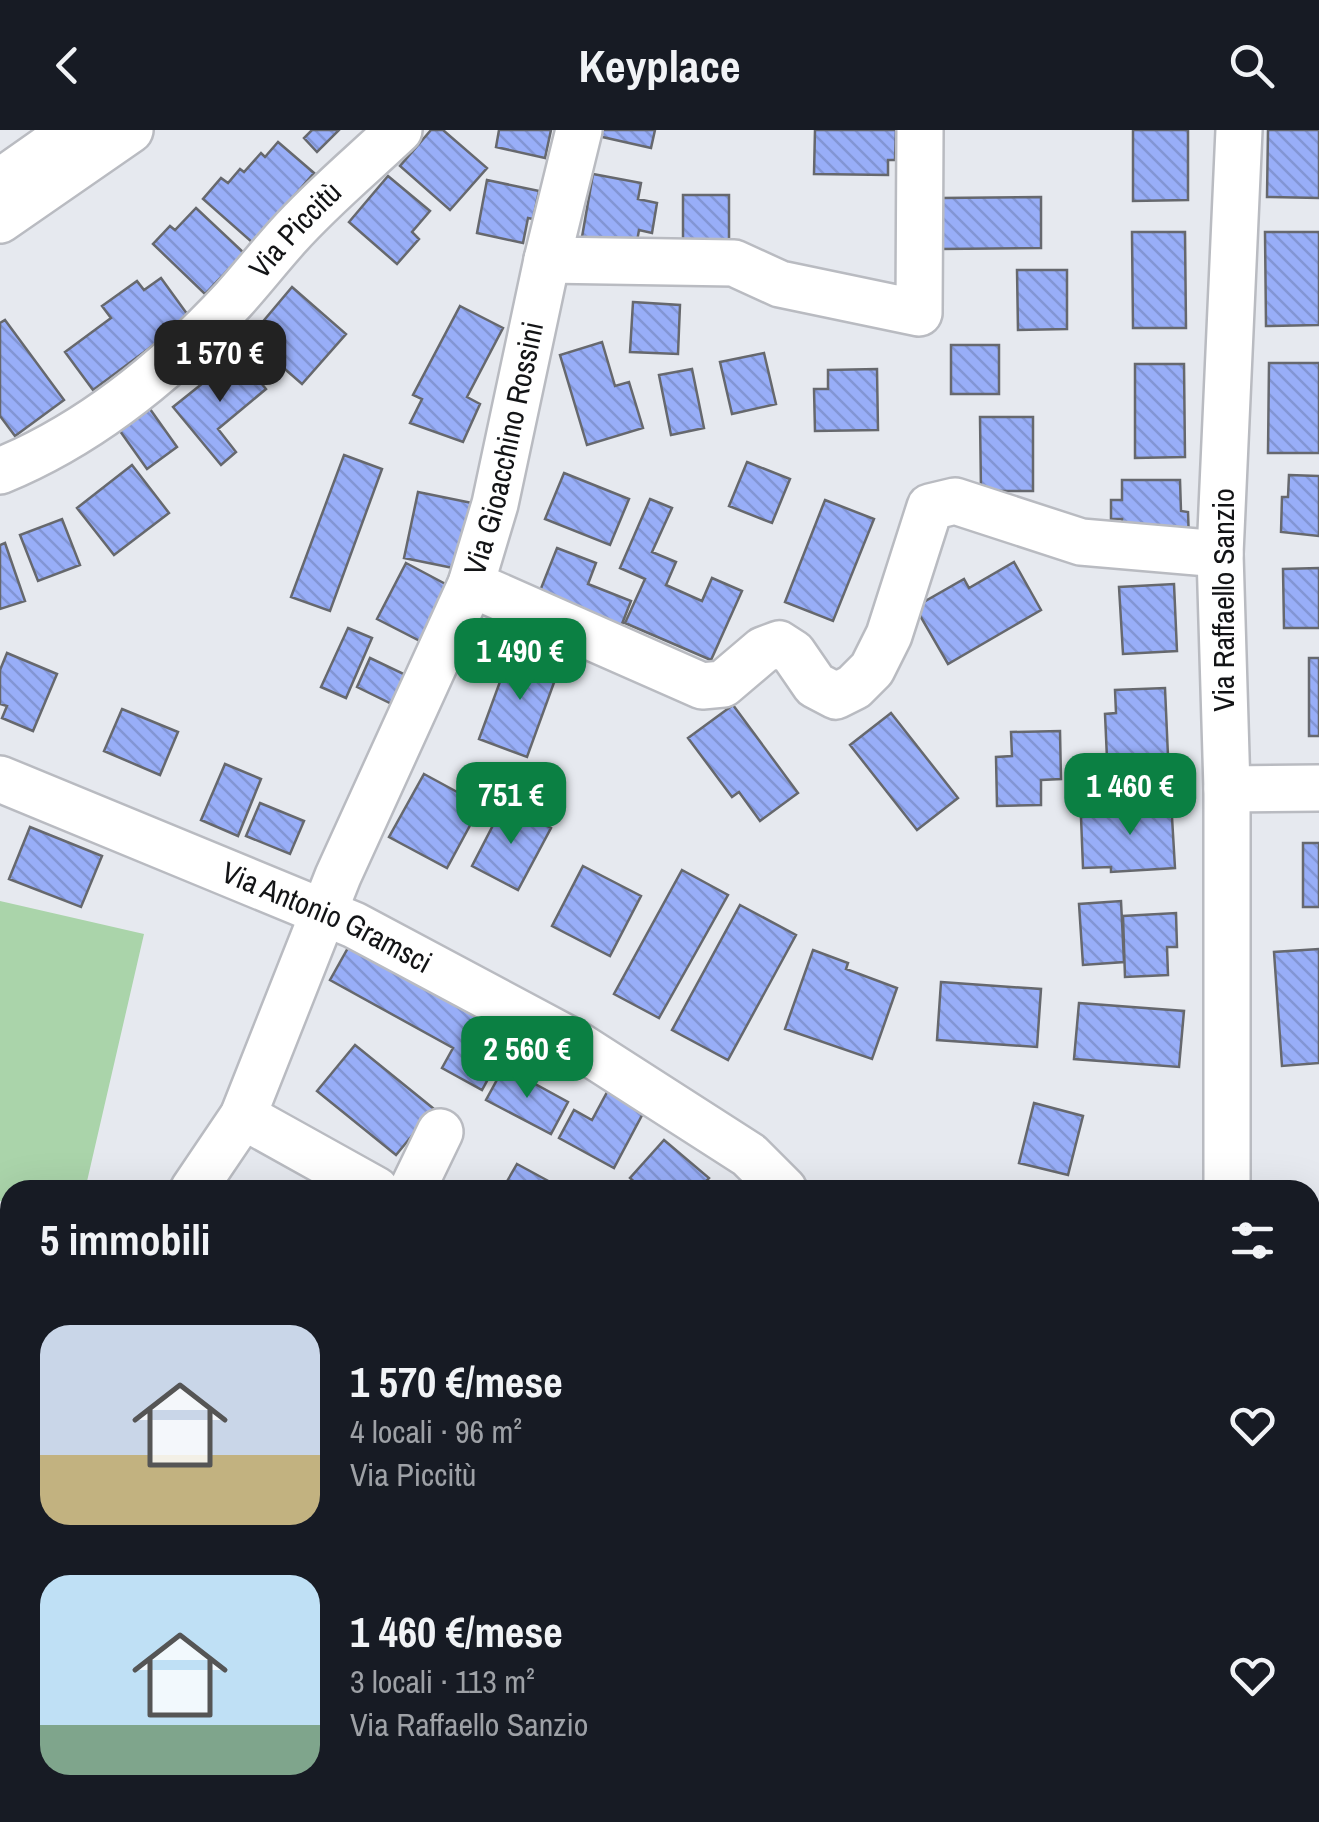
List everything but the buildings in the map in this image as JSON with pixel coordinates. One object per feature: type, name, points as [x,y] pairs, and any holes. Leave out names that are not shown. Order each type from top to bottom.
[{"type":"street","points":[[0,182],[74,130]]},
{"type":"street","points":[[0,220],[130,130]]},
{"type":"street","name":"Via Piccitù","points":[[0,471],[99,419],[172,361],[232,300],[290,232],[399,130]]},
{"type":"street","name":"Via Gioacchino Rossini","points":[[200,1180],[243,1116],[324,912],[470,584],[496,504],[580,130]]},
{"type":"street","points":[[548,260],[734,263],[780,284],[919,313],[920,130]]},
{"type":"street","name":"Via Raffaello Sanzio","points":[[1227,1180],[1227,790],[1220,554],[1239,130]]},
{"type":"street","points":[[470,584],[702,686],[723,684],[763,650],[779,644],[793,653],[815,686],[836,696],[854,686],[872,668],[889,635],[930,508],[955,501],[1081,542],[1220,554]]},
{"type":"street","name":"Via Antonio Gramsci","points":[[0,780],[354,926],[573,1042],[748,1155],[774,1180]]},
{"type":"street","points":[[1227,790],[1319,788]]},
{"type":"street","points":[[243,1116],[358,1180]]},
{"type":"street","points":[[417,1180],[440,1132]]},
{"type":"green space","points":[[0,901],[144,934],[87,1180],[0,1180]]}]
